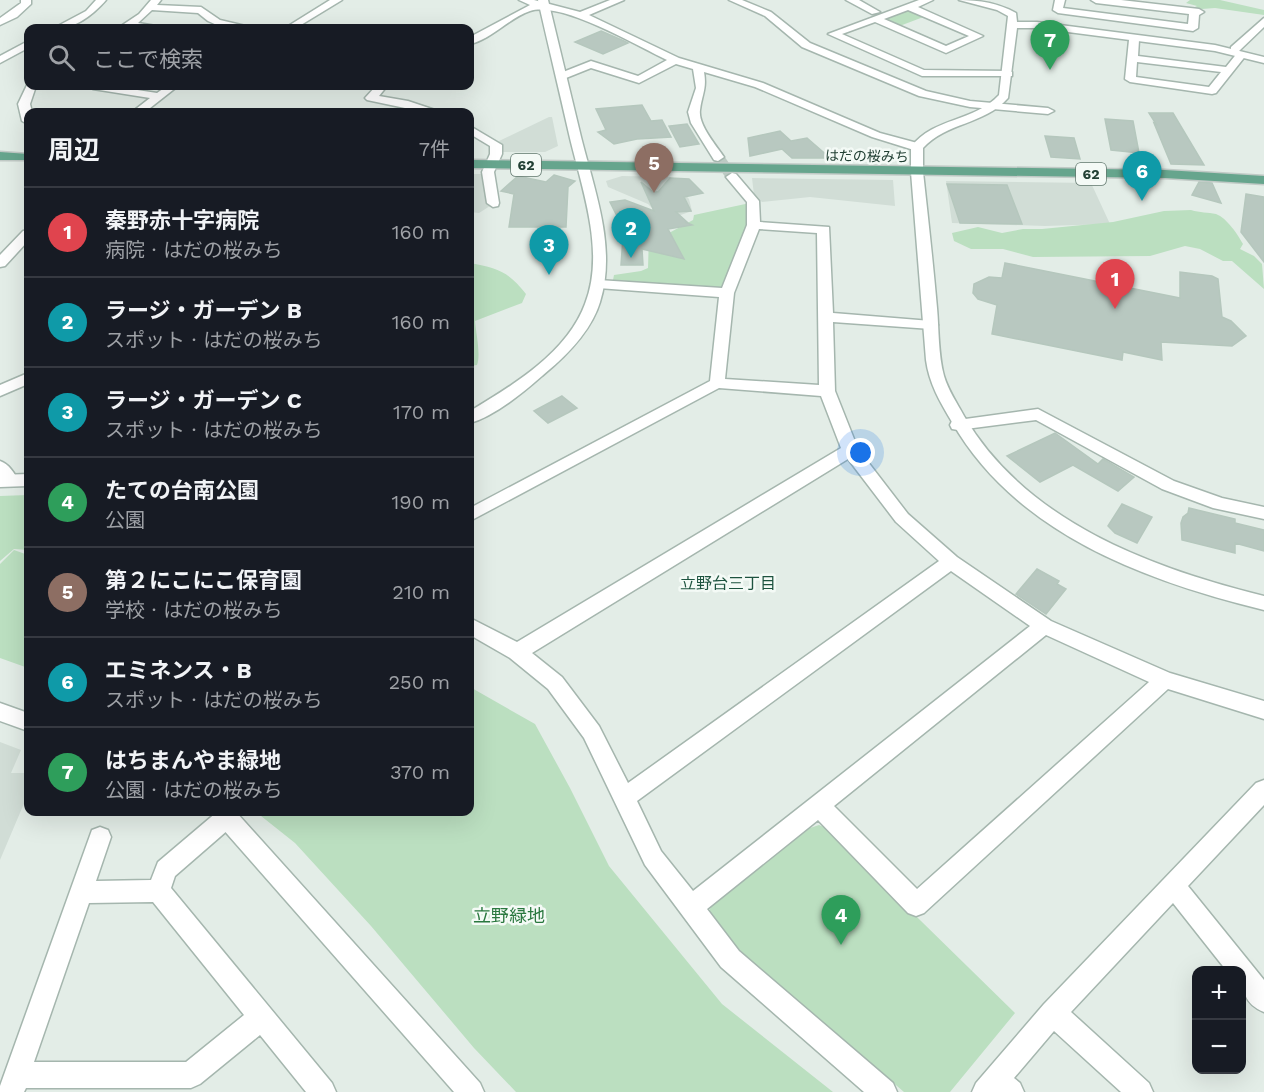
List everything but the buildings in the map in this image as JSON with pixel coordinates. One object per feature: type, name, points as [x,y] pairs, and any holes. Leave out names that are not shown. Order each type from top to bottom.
[{"type":"main road","points":[[0,156],[24,157]]},
{"type":"main road","name":"はだの桜みち","points":[[474,164],[1165,174],[1264,180]]},
{"type":"street","points":[[0,22],[14,15],[26,4],[26,0]]},
{"type":"street","points":[[66,24],[89,12],[101,0]]},
{"type":"street","points":[[297,24],[337,0]]},
{"type":"street","points":[[525,0],[581,15],[675,60],[759,85],[876,135],[917,147]]},
{"type":"street","points":[[581,15],[619,0]]},
{"type":"street","points":[[734,0],[768,14],[806,45],[923,94],[969,104],[1048,111]]},
{"type":"street","points":[[850,0],[875,16],[946,50],[978,36],[909,4]]},
{"type":"street","points":[[927,0],[875,16],[833,34],[922,73],[1008,74]]},
{"type":"street","points":[[964,0],[1010,12],[1013,15],[1008,74],[1004,96],[998,105],[974,117],[936,128],[917,147],[917,172],[936,375],[958,425],[992,467],[1034,505],[1073,531],[1140,564],[1226,595],[1264,603]]},
{"type":"street","points":[[1060,0],[1058,10],[1193,28],[1196,12],[1096,0]]},
{"type":"street","points":[[130,24],[153,4],[201,10],[219,24]]},
{"type":"street","points":[[474,39],[528,8],[544,4]]},
{"type":"street","points":[[474,416],[506,397],[544,367],[571,339],[591,309],[598,284],[599,247],[583,165],[544,4]]},
{"type":"street","points":[[1122,36],[1124,19]]},
{"type":"street","points":[[1134,40],[1130,79],[1212,91],[1228,70],[1247,35],[1264,21]]},
{"type":"street","points":[[1012,25],[1037,25],[1215,48],[1264,60]]},
{"type":"street","points":[[1247,35],[1264,40]]},
{"type":"street","points":[[0,60],[24,46]]},
{"type":"street","points":[[1132,58],[1228,70]]},
{"type":"street","points":[[562,76],[591,64],[639,80],[675,60]]},
{"type":"street","points":[[698,68],[701,88],[694,112],[697,123],[718,157]]},
{"type":"street","points":[[25,108],[24,104],[29,90]]},
{"type":"street","points":[[119,90],[158,96]]},
{"type":"street","points":[[143,108],[167,90]]},
{"type":"street","points":[[378,90],[371,98],[421,108]]},
{"type":"street","points":[[474,131],[496,144],[496,154],[488,172],[493,203]]},
{"type":"street","points":[[717,383],[727,293],[754,225],[753,201],[732,177]]},
{"type":"street","points":[[754,225],[824,230],[827,391],[850,450],[902,518],[951,562],[1044,626],[1165,680],[1264,710]]},
{"type":"street","points":[[0,263],[24,238]]},
{"type":"street","points":[[598,284],[727,293]]},
{"type":"street","points":[[826,317],[931,325]]},
{"type":"street","points":[[0,391],[24,380]]},
{"type":"street","points":[[474,514],[717,383],[827,391]]},
{"type":"street","points":[[958,425],[1038,414],[1168,485],[1219,504],[1264,513]]},
{"type":"street","points":[[517,652],[850,450]]},
{"type":"street","points":[[3,476],[24,479]]},
{"type":"street","points":[[625,797],[951,562]]},
{"type":"street","points":[[690,908],[820,807],[1044,626]]},
{"type":"street","points":[[474,628],[517,652],[555,683],[592,732],[653,858],[730,959],[884,1092]]},
{"type":"street","points":[[820,807],[916,905],[1165,680]]},
{"type":"street","points":[[0,712],[24,721]]},
{"type":"street","points":[[997,1088],[1053,1012],[1264,790]]},
{"type":"street","points":[[159,891],[166,870],[223,816]]},
{"type":"street","points":[[227,816],[471,1092]]},
{"type":"street","points":[[100,837],[15,1083],[191,1075],[262,1017]]},
{"type":"street","points":[[1173,885],[1237,966]]},
{"type":"street","points":[[81,892],[159,891]]},
{"type":"street","points":[[159,891],[323,1092]]},
{"type":"street","points":[[1246,977],[1264,1000]]},
{"type":"street","points":[[1053,1012],[1140,1092]]},
{"type":"shaded area","points":[[552,117],[558,146],[545,152],[501,152],[503,146],[499,141]]},
{"type":"shaded area","points":[[474,174],[483,174],[484,191],[490,206],[479,213],[474,212]]},
{"type":"shaded area","points":[[622,176],[670,177],[689,199],[692,211],[675,217],[653,215],[653,209],[648,204],[608,187],[606,181]]},
{"type":"shaded area","points":[[752,178],[893,180],[895,206],[810,197],[762,202],[754,195]]},
{"type":"shaded area","points":[[946,181],[1091,183],[1110,224],[1045,226],[952,223]]},
{"type":"shaded area","points":[[0,742],[21,750],[11,773],[24,773],[24,803],[0,860]]},
{"type":"green space","points":[[1190,0],[1220,0],[1264,10],[1264,15],[1215,8],[1189,10],[1197,6],[1186,3]]},
{"type":"green space","points":[[908,10],[926,16],[897,27],[883,19]]},
{"type":"green space","points":[[750,203],[749,224],[723,286],[719,288],[613,280],[614,275],[648,268],[649,236],[669,233],[693,220],[694,215]]},
{"type":"green space","points":[[1191,210],[1216,214],[1228,223],[1243,244],[1240,249],[1254,256],[1262,264],[1264,289],[1232,261],[1223,261],[1200,249],[1185,246],[1150,256],[1033,257],[1003,249],[971,249],[954,241],[952,233],[978,227],[1002,233],[1023,229],[1113,222],[1164,211]]},
{"type":"green space","points":[[474,264],[507,275],[526,294],[522,303],[475,321],[477,365],[474,365]]},
{"type":"green space","points":[[24,495],[24,550],[14,549],[0,561],[0,496]]},
{"type":"green space","points":[[14,550],[24,554],[24,667],[0,658],[0,564]]},
{"type":"green space","name":"立野緑地","points":[[474,689],[535,724],[609,866],[722,1004],[833,1092],[516,1092],[474,1048],[371,926],[295,843],[261,816],[474,816]]},
{"type":"green space","points":[[819,825],[826,828],[1015,1013],[950,1092],[904,1092],[752,962],[719,929],[709,915],[711,904],[810,828]]},
{"type":"tunnel","points":[[718,157],[732,177]]},
{"type":"place","name":"はちまんやま緑地","points":[[1050,70]]},
{"type":"place","name":"第２にこにこ保育園","points":[[654,193]]},
{"type":"place","name":"エミネンス・B","points":[[1142,201]]},
{"type":"place","name":"ラージ・ガーデン B","points":[[631,258]]},
{"type":"place","name":"ラージ・ガーデン C","points":[[549,275]]},
{"type":"place","name":"秦野赤十字病院","points":[[1115,309]]},
{"type":"place","name":"たての台南公園","points":[[841,945]]},
{"type":"district","name":"立野台三丁目","points":[[728,583]]}]
